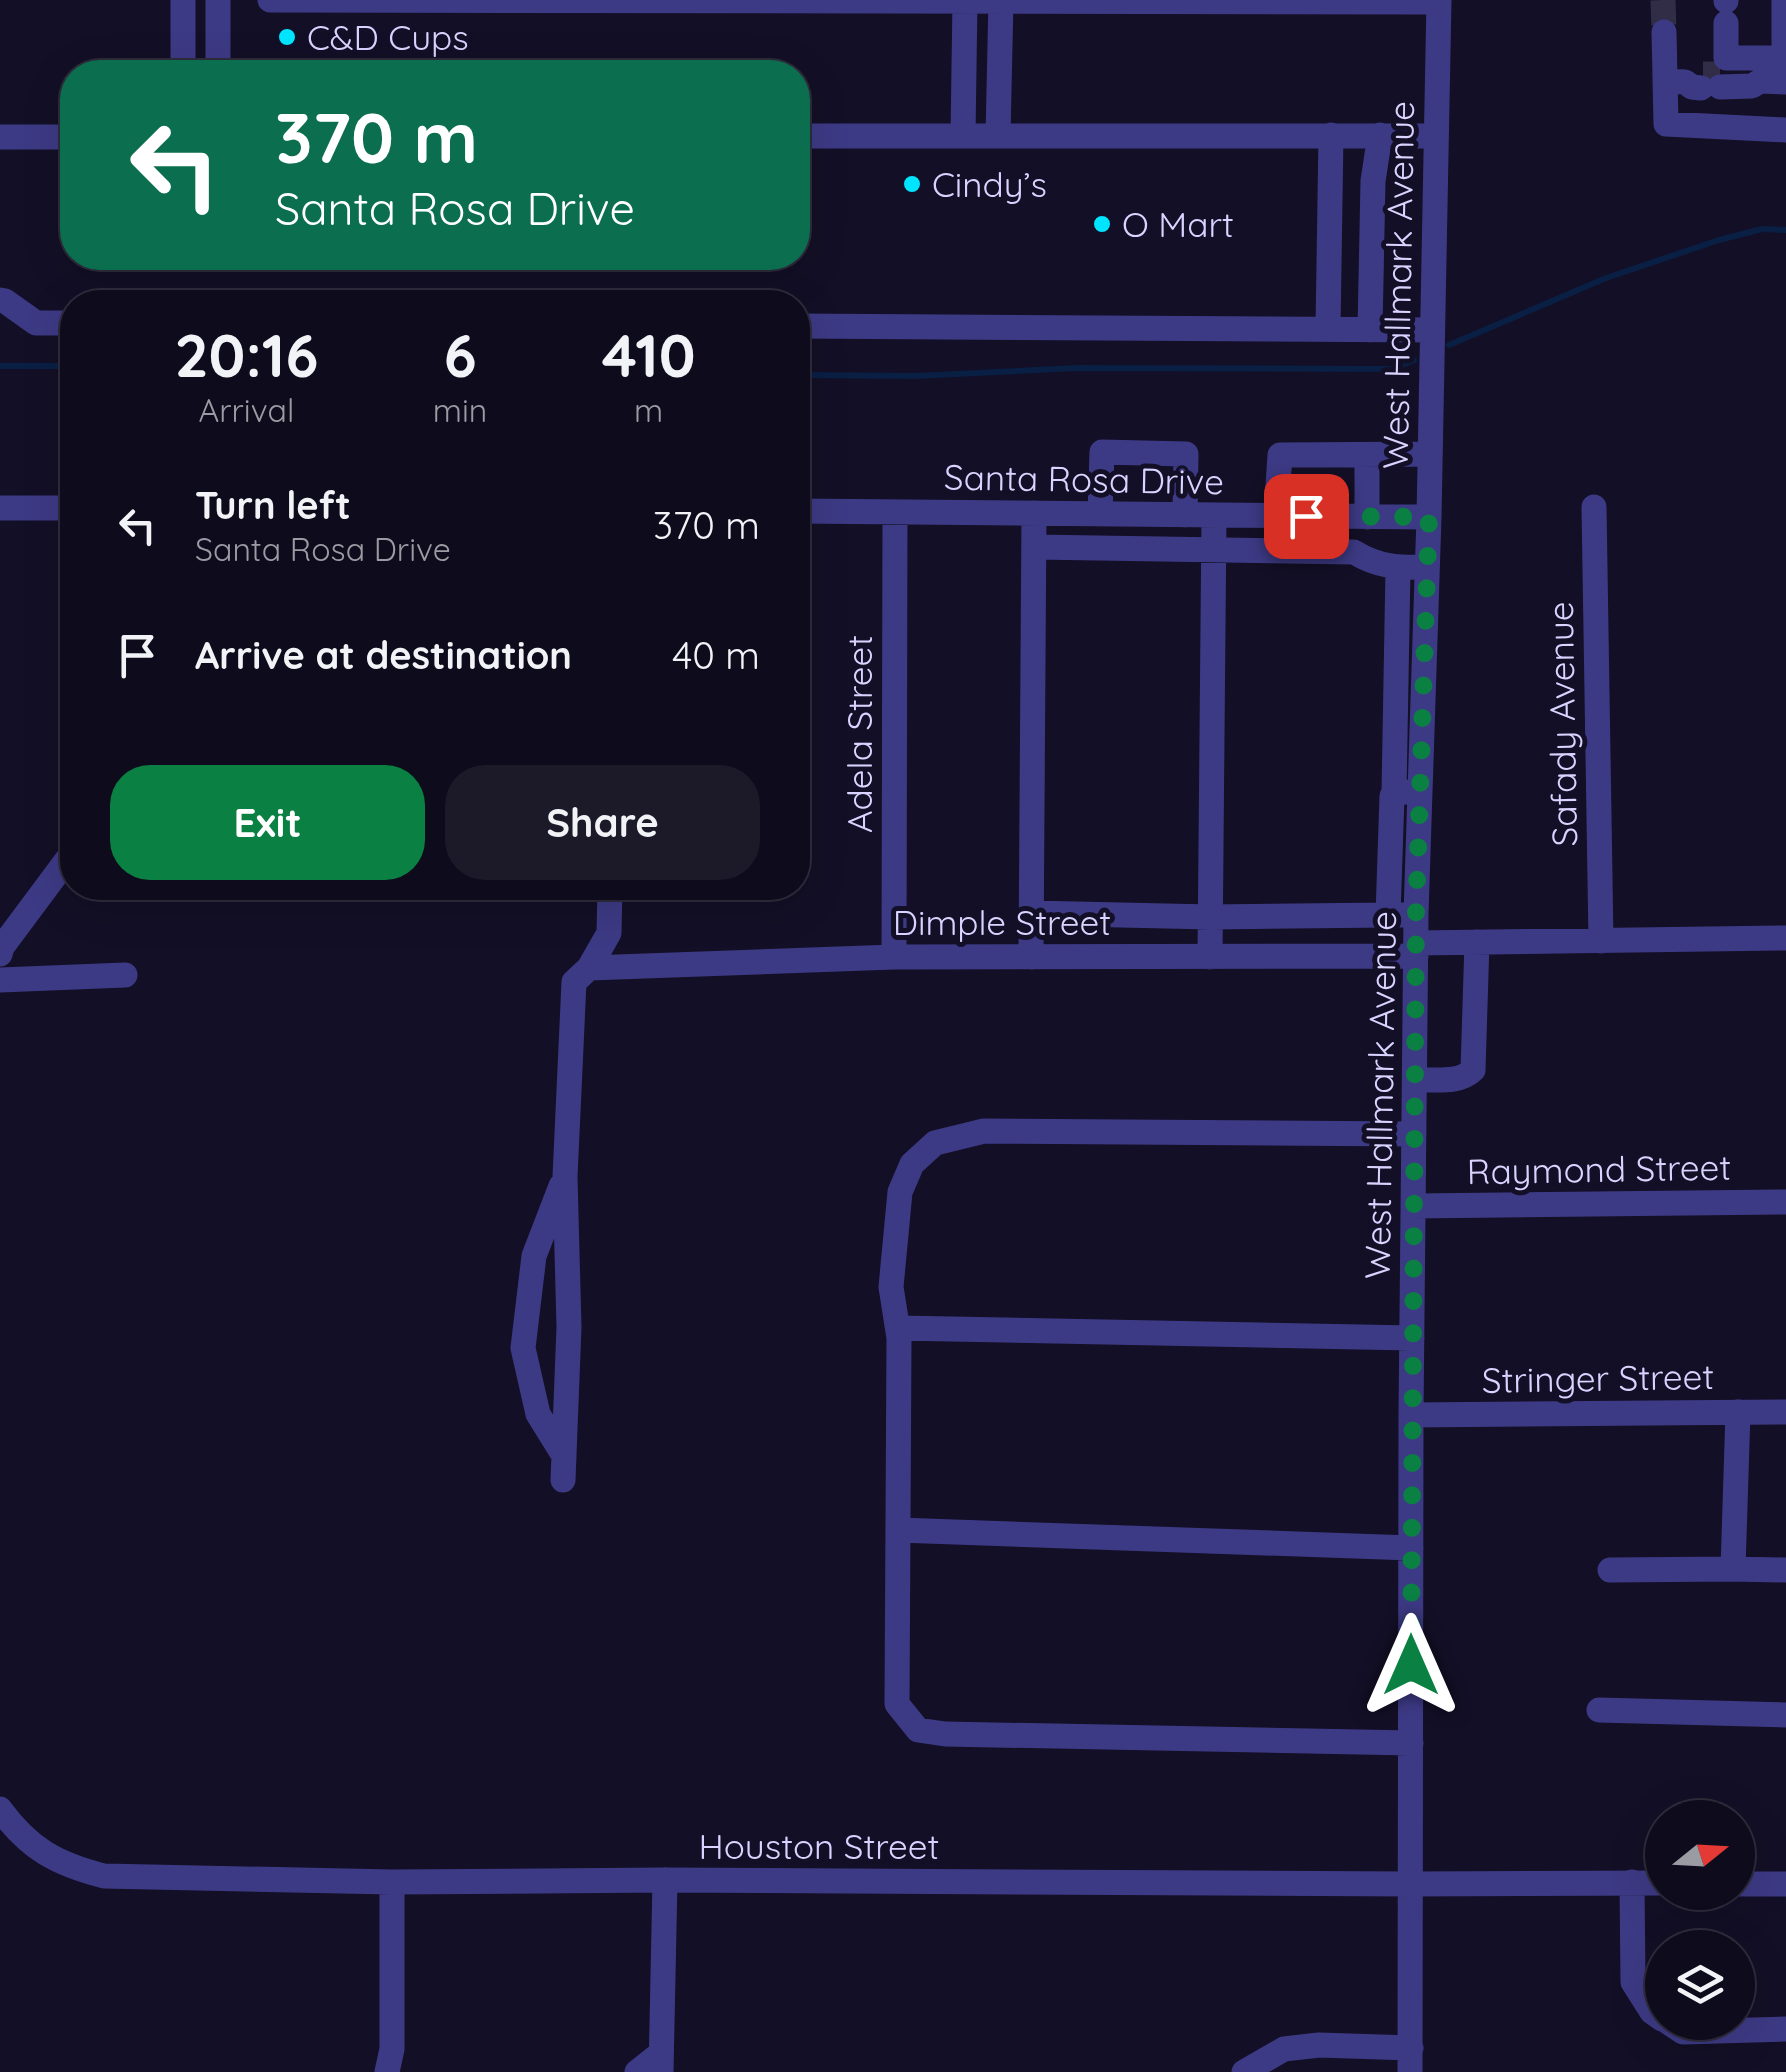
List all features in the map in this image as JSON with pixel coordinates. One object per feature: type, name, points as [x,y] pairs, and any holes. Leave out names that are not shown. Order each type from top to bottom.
[{"type":"street","points":[[183,0],[183,60]]},
{"type":"street","points":[[218,0],[218,60]]},
{"type":"street","points":[[270,0],[1439,1]]},
{"type":"street","points":[[1779,70],[1784,0]]},
{"type":"street","points":[[962,136],[965,1]]},
{"type":"street","points":[[998,136],[1001,1]]},
{"type":"street","name":"West Hallmark Avenue","points":[[1411,2060],[1416,914],[1428,567],[1439,1]]},
{"type":"street","points":[[1726,8],[1726,58],[1779,70]]},
{"type":"street","points":[[1664,32],[1699,81],[1752,86],[1779,70]]},
{"type":"street","points":[[1699,81],[1666,124],[1786,130]]},
{"type":"street","points":[[1328,329],[1330,135]]},
{"type":"street","points":[[1370,330],[1373,181],[1380,135]]},
{"type":"street","points":[[0,136],[60,136]]},
{"type":"street","points":[[810,136],[1436,136]]},
{"type":"street","points":[[0,300],[36,322],[60,323]]},
{"type":"street","points":[[810,326],[1432,330]]},
{"type":"street","points":[[1100,514],[1102,452],[1186,454],[1185,515]]},
{"type":"street","points":[[1367,454],[1367,517]]},
{"type":"street","points":[[1276,516],[1280,455],[1430,454]]},
{"type":"street","name":"Safady Avenue","points":[[1594,507],[1600,941]]},
{"type":"street","points":[[4,513],[60,509]]},
{"type":"street","name":"Santa Rosa Drive","points":[[810,512],[1429,517]]},
{"type":"street","name":"Adela Street","points":[[894,957],[895,512]]},
{"type":"street","points":[[1031,957],[1034,513]]},
{"type":"street","points":[[1210,957],[1214,515]]},
{"type":"street","points":[[1034,547],[1354,552],[1368,561],[1398,568],[1428,567]]},
{"type":"street","points":[[1388,915],[1398,568]]},
{"type":"street","points":[[1394,793],[1421,790]]},
{"type":"street","points":[[0,954],[60,869]]},
{"type":"street","points":[[565,1177],[534,1256],[523,1348],[538,1414],[564,1468],[569,1327],[565,1177],[574,982],[589,968],[610,932],[610,900]]},
{"type":"street","points":[[1031,913],[1211,917],[1416,914]]},
{"type":"street","name":"Dimple Street","points":[[589,968],[894,957],[1210,957],[1417,950],[1477,942],[1786,938]]},
{"type":"street","points":[[1415,1080],[1456,1079],[1473,1070],[1477,942]]},
{"type":"street","points":[[0,980],[125,975]]},
{"type":"street","points":[[1411,1744],[945,1734],[918,1730],[897,1704],[898,1328],[890,1287],[900,1192],[912,1164],[934,1143],[984,1131],[1414,1134]]},
{"type":"street","name":"Raymond Street","points":[[1414,1206],[1786,1202]]},
{"type":"street","points":[[898,1328],[1412,1338]]},
{"type":"street","points":[[1733,1569],[1738,1412]]},
{"type":"street","name":"Stringer Street","points":[[1412,1415],[1786,1412]]},
{"type":"street","points":[[898,1530],[1411,1548]]},
{"type":"street","points":[[1610,1570],[1786,1570]]},
{"type":"street","points":[[1599,1710],[1786,1715]]},
{"type":"street","name":"Houston Street","points":[[0,1808],[24,1838],[49,1857],[104,1876],[392,1882],[1645,1882]]},
{"type":"street","points":[[637,2072],[661,2062],[665,1880]]},
{"type":"street","points":[[387,2072],[392,2049],[392,1882]]},
{"type":"street","points":[[1632,1882],[1632,1982],[1645,2002]]},
{"type":"street","points":[[1755,1884],[1786,1884]]},
{"type":"street","points":[[1755,2031],[1786,2030]]},
{"type":"street","points":[[1244,2072],[1284,2049],[1319,2045],[1411,2060]]},
{"type":"waterway","points":[[1449,345],[1606,278],[1719,240],[1762,229],[1786,230]]},
{"type":"waterway","points":[[810,375],[915,376],[1077,368],[1393,369],[1414,360]]},
{"type":"waterway","points":[[0,366],[60,366]]},
{"type":"tunnel","points":[[1663,0],[1664,32]]},
{"type":"tunnel","points":[[1703,74],[1720,74]]},
{"type":"place","name":"C&D Cups","points":[[287,37]]},
{"type":"place","name":"Cindy’s","points":[[912,184]]},
{"type":"place","name":"O Mart","points":[[1102,224]]},
{"type":"route","points":[[1306,516],[1429,517],[1416,914],[1411,1665]]}]
